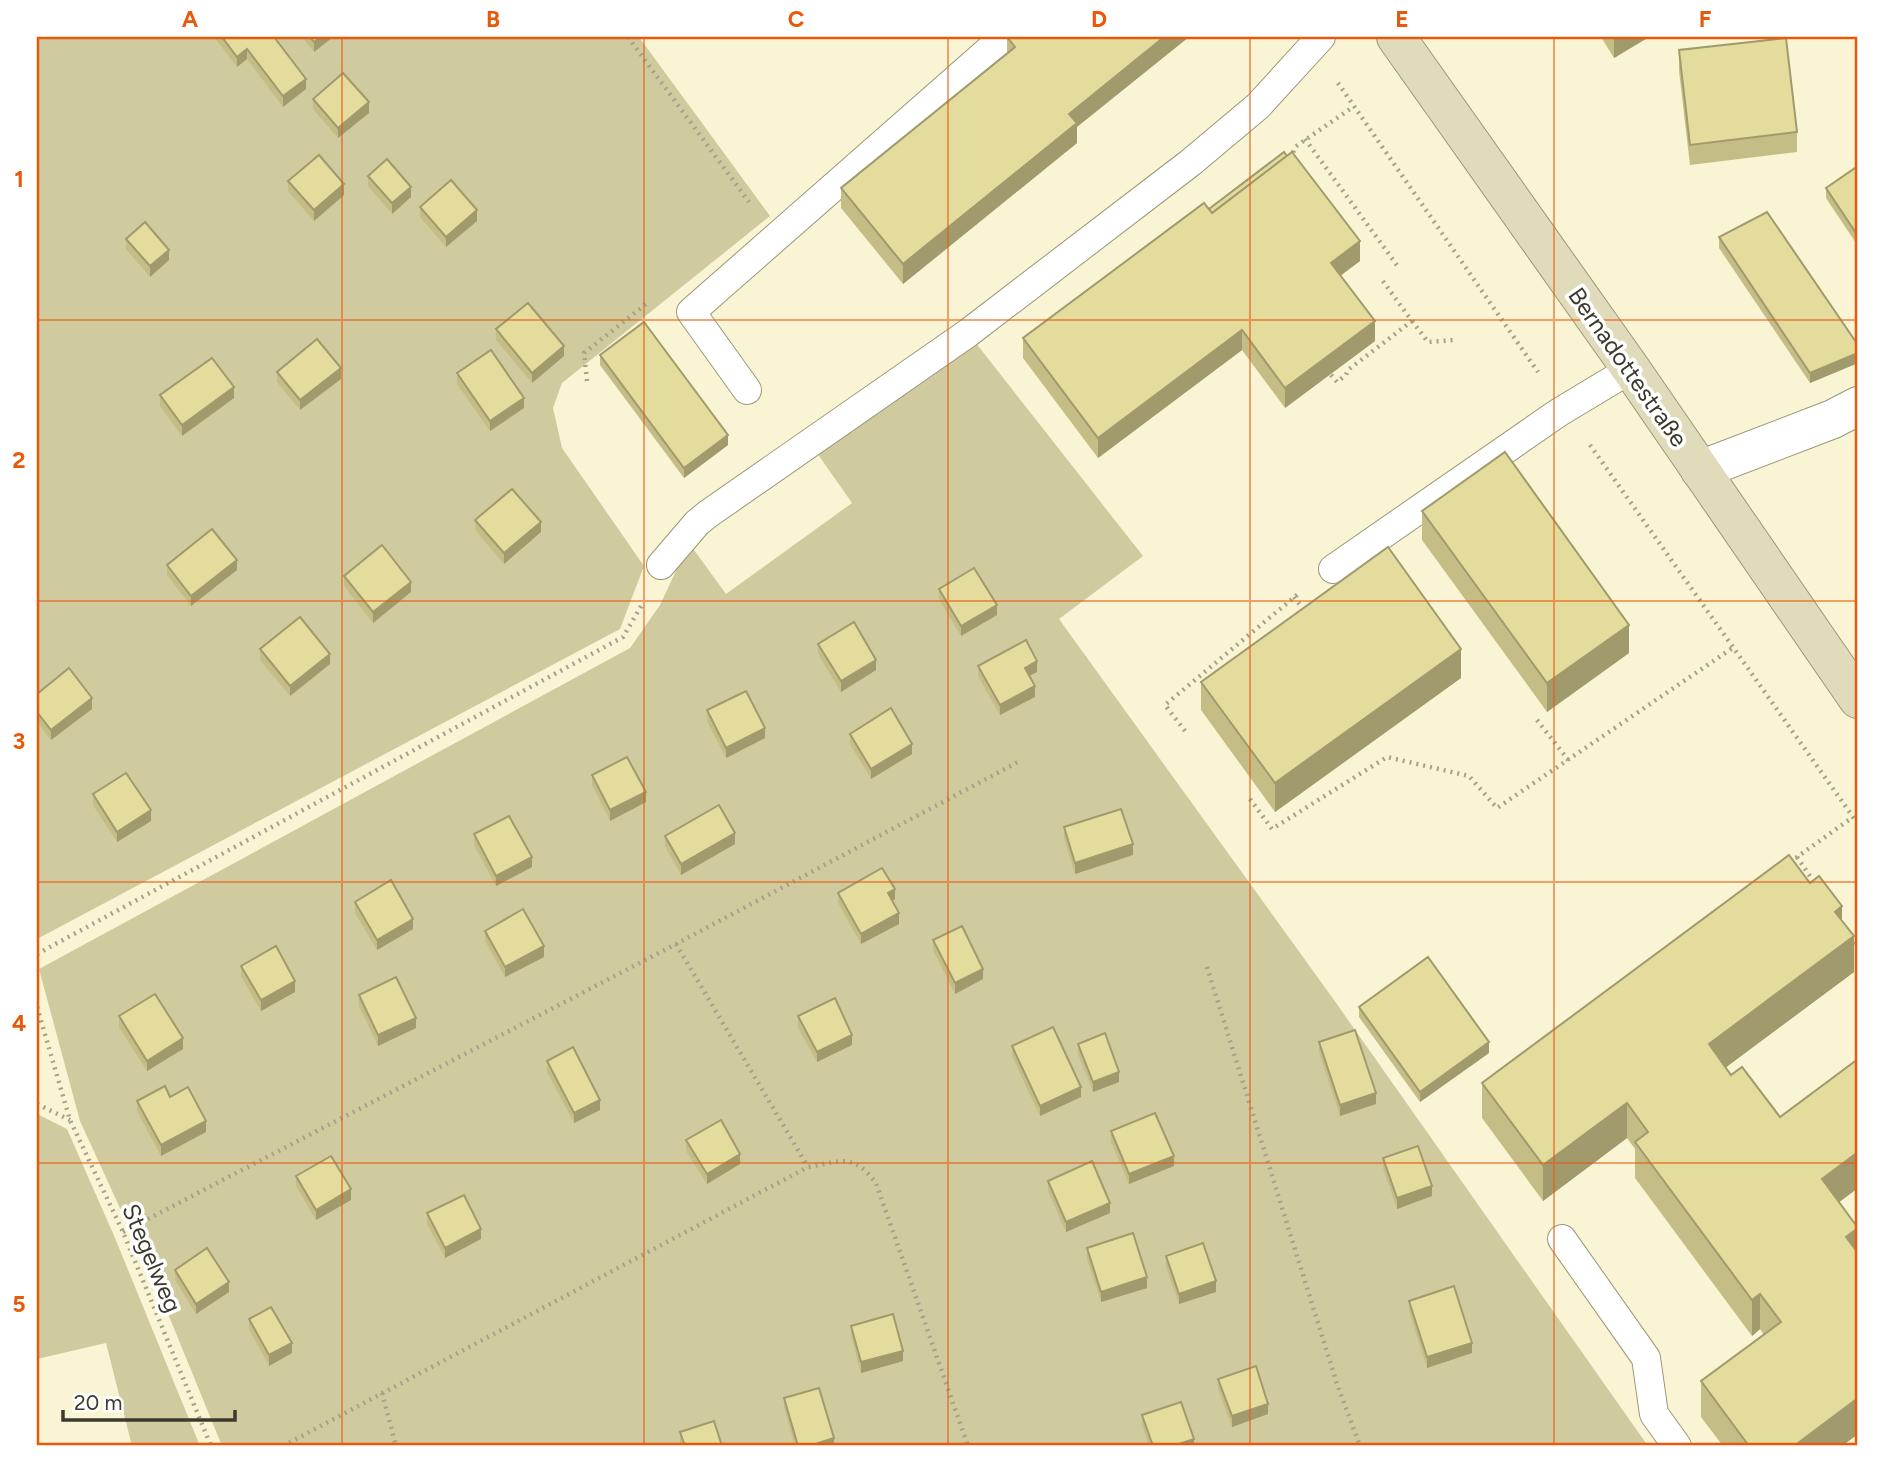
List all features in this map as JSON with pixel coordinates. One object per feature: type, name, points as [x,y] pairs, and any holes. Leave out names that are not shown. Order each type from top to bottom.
[{"type":"street","name":"Bernadottestraße","points":[[1396,37],[1631,369],[1858,699]]},
{"type":"street","points":[[1700,470],[1833,419],[1858,406]]},
{"type":"lane","points":[[747,390],[691,312],[1004,37]]},
{"type":"lane","points":[[661,565],[708,514],[968,332],[1190,163],[1258,106],[1321,37]]},
{"type":"lane","points":[[1333,569],[1558,413],[1631,369]]},
{"type":"lane","points":[[1562,1240],[1646,1358],[1654,1414],[1677,1446]]},
{"type":"path","points":[[628,37],[750,204]]},
{"type":"path","points":[[1284,155],[1353,107]]},
{"type":"path","points":[[1305,139],[1399,268]]},
{"type":"path","points":[[1290,163],[1295,146]]},
{"type":"path","points":[[1382,279],[1427,342],[1454,340]]},
{"type":"path","points":[[587,382],[584,353],[650,301]]},
{"type":"path","points":[[1331,375],[1337,382],[1348,370],[1412,321]]},
{"type":"path","points":[[37,954],[623,637],[636,617],[661,565]]},
{"type":"path","points":[[1185,731],[1165,705],[1294,597],[1333,569]]},
{"type":"path","points":[[1294,597],[1309,617]]},
{"type":"path","points":[[1250,799],[1272,829],[1387,757],[1469,776],[1497,808],[1734,647]]},
{"type":"path","points":[[1537,720],[1569,761]]},
{"type":"path","points":[[123,1233],[1018,762]]},
{"type":"path","points":[[1786,865],[1853,817]]},
{"type":"path","points":[[1797,857],[1820,891]]},
{"type":"path","points":[[1851,935],[1858,947]]},
{"type":"path","points":[[676,944],[808,1167]]},
{"type":"path","points":[[1207,967],[1337,1384],[1360,1446]]},
{"type":"path","name":"Stegelweg","points":[[37,1007],[70,1120],[123,1233],[211,1446]]},
{"type":"path","points":[[37,1104],[70,1120]]},
{"type":"path","points":[[283,1446],[808,1167],[849,1160],[865,1168],[876,1183],[968,1446]]},
{"type":"path","points":[[382,1393],[396,1446]]},
{"type":"shaded area","points":[[37,37],[639,37],[770,216],[562,383],[553,408],[562,448],[644,566],[620,629],[37,939]]},
{"type":"shaded area","points":[[968,333],[1143,556],[1059,619],[1334,1000],[1648,1446],[222,1446],[164,1304],[80,1121],[39,969],[630,648],[660,605],[689,543],[726,594],[852,503],[810,443]]},
{"type":"shaded area","points":[[37,1114],[67,1129],[200,1446],[132,1446],[106,1343],[37,1359]]},
{"type":"building","points":[[222,37],[274,37],[306,79],[283,96],[247,49],[237,57]]},
{"type":"building","points":[[1007,37],[1164,37],[1069,114],[1077,123],[903,264],[841,188],[1015,47]]},
{"type":"building","points":[[1786,38],[1797,132],[1690,145],[1679,50]]},
{"type":"building","points":[[343,73],[369,102],[338,128],[313,99]]},
{"type":"building","points":[[1284,152],[1287,156],[1212,213],[1209,209]]},
{"type":"building","points":[[1292,152],[1360,241],[1331,263],[1375,321],[1285,388],[1242,330],[1098,438],[1023,338],[1204,203],[1212,213]]},
{"type":"building","points":[[319,155],[344,184],[314,210],[288,181]]},
{"type":"building","points":[[387,159],[411,187],[392,203],[368,176]]},
{"type":"building","points":[[1858,166],[1858,236],[1826,188]]},
{"type":"building","points":[[451,180],[477,210],[446,237],[420,207]]},
{"type":"building","points":[[1767,212],[1858,345],[1858,353],[1810,373],[1719,237]]},
{"type":"building","points":[[145,222],[169,250],[150,266],[126,239]]},
{"type":"building","points":[[528,303],[564,346],[532,373],[496,329]]},
{"type":"building","points":[[644,322],[728,435],[684,468],[600,355]]},
{"type":"building","points":[[317,339],[341,368],[300,400],[277,372]]},
{"type":"building","points":[[491,350],[524,398],[490,421],[457,373]]},
{"type":"building","points":[[212,358],[234,387],[182,425],[160,395]]},
{"type":"building","points":[[1505,452],[1629,625],[1547,683],[1422,511]]},
{"type":"building","points":[[512,489],[541,522],[504,553],[475,520]]},
{"type":"building","points":[[212,529],[237,560],[191,596],[167,565]]},
{"type":"building","points":[[382,545],[411,582],[373,612],[344,576]]},
{"type":"building","points":[[1388,547],[1461,649],[1275,783],[1201,682]]},
{"type":"building","points":[[974,568],[997,605],[961,626],[939,589]]},
{"type":"building","points":[[300,617],[330,654],[290,686],[260,649]]},
{"type":"building","points":[[854,622],[876,660],[841,681],[818,644]]},
{"type":"building","points":[[1026,640],[1037,661],[1025,668],[1035,686],[1000,705],[978,666]]},
{"type":"building","points":[[69,668],[92,698],[51,730],[37,712],[37,694]]},
{"type":"building","points":[[746,691],[765,728],[726,748],[707,710]]},
{"type":"building","points":[[891,708],[912,744],[871,769],[850,734]]},
{"type":"building","points":[[627,757],[646,792],[610,810],[592,775]]},
{"type":"building","points":[[126,773],[151,810],[117,832],[93,794]]},
{"type":"building","points":[[719,805],[735,833],[681,864],[665,836]]},
{"type":"building","points":[[1121,809],[1133,844],[1075,863],[1064,827]]},
{"type":"building","points":[[509,816],[532,857],[496,876],[474,834]]},
{"type":"building","points":[[1789,855],[1810,883],[1819,876],[1842,906],[1835,912],[1854,936],[1709,1044],[1731,1075],[1742,1067],[1780,1117],[1858,1059],[1858,1152],[1822,1179],[1858,1228],[1846,1237],[1858,1253],[1858,1398],[1794,1446],[1749,1446],[1701,1381],[1781,1322],[1760,1294],[1752,1300],[1635,1142],[1648,1132],[1627,1103],[1543,1165],[1482,1083]]},
{"type":"building","points":[[882,868],[895,889],[888,893],[899,913],[861,934],[838,893]]},
{"type":"building","points":[[391,880],[413,919],[377,940],[355,902]]},
{"type":"building","points":[[523,909],[544,946],[505,967],[485,931]]},
{"type":"building","points":[[962,926],[983,969],[955,983],[933,940]]},
{"type":"building","points":[[276,946],[295,981],[261,1000],[241,966]]},
{"type":"building","points":[[1428,957],[1489,1042],[1420,1092],[1359,1007]]},
{"type":"building","points":[[396,977],[416,1018],[378,1035],[359,995]]},
{"type":"building","points":[[155,994],[183,1038],[147,1061],[119,1016]]},
{"type":"building","points":[[835,998],[852,1035],[817,1052],[798,1016]]},
{"type":"building","points":[[1053,1027],[1081,1087],[1040,1106],[1012,1046]]},
{"type":"building","points":[[1355,1030],[1376,1093],[1340,1105],[1319,1042]]},
{"type":"building","points":[[1105,1033],[1119,1072],[1093,1082],[1078,1044]]},
{"type":"building","points":[[573,1047],[600,1100],[574,1113],[547,1061]]},
{"type":"building","points":[[165,1086],[170,1097],[188,1087],[206,1121],[161,1145],[137,1101]]},
{"type":"building","points":[[1155,1113],[1174,1156],[1129,1174],[1111,1131]]},
{"type":"building","points":[[721,1120],[740,1154],[707,1174],[686,1140]]},
{"type":"building","points":[[1418,1146],[1432,1186],[1397,1198],[1383,1158]]},
{"type":"building","points":[[331,1156],[351,1189],[316,1210],[296,1176]]},
{"type":"building","points":[[1092,1161],[1110,1203],[1066,1222],[1048,1181]]},
{"type":"building","points":[[464,1195],[481,1229],[445,1248],[427,1213]]},
{"type":"building","points":[[1133,1233],[1147,1277],[1101,1292],[1087,1248]]},
{"type":"building","points":[[1203,1243],[1216,1281],[1179,1294],[1166,1256]]},
{"type":"building","points":[[207,1248],[229,1282],[196,1304],[175,1270]]},
{"type":"building","points":[[1454,1286],[1472,1343],[1427,1357],[1409,1301]]},
{"type":"building","points":[[271,1307],[292,1343],[269,1355],[249,1319]]},
{"type":"building","points":[[893,1314],[903,1351],[861,1362],[851,1326]]},
{"type":"building","points":[[1256,1366],[1268,1404],[1232,1416],[1218,1379]]},
{"type":"building","points":[[819,1388],[834,1438],[809,1446],[798,1446],[784,1398]]},
{"type":"building","points":[[1181,1402],[1194,1439],[1173,1446],[1153,1446],[1142,1415]]},
{"type":"building","points":[[714,1421],[722,1446],[685,1446],[680,1432]]}]
